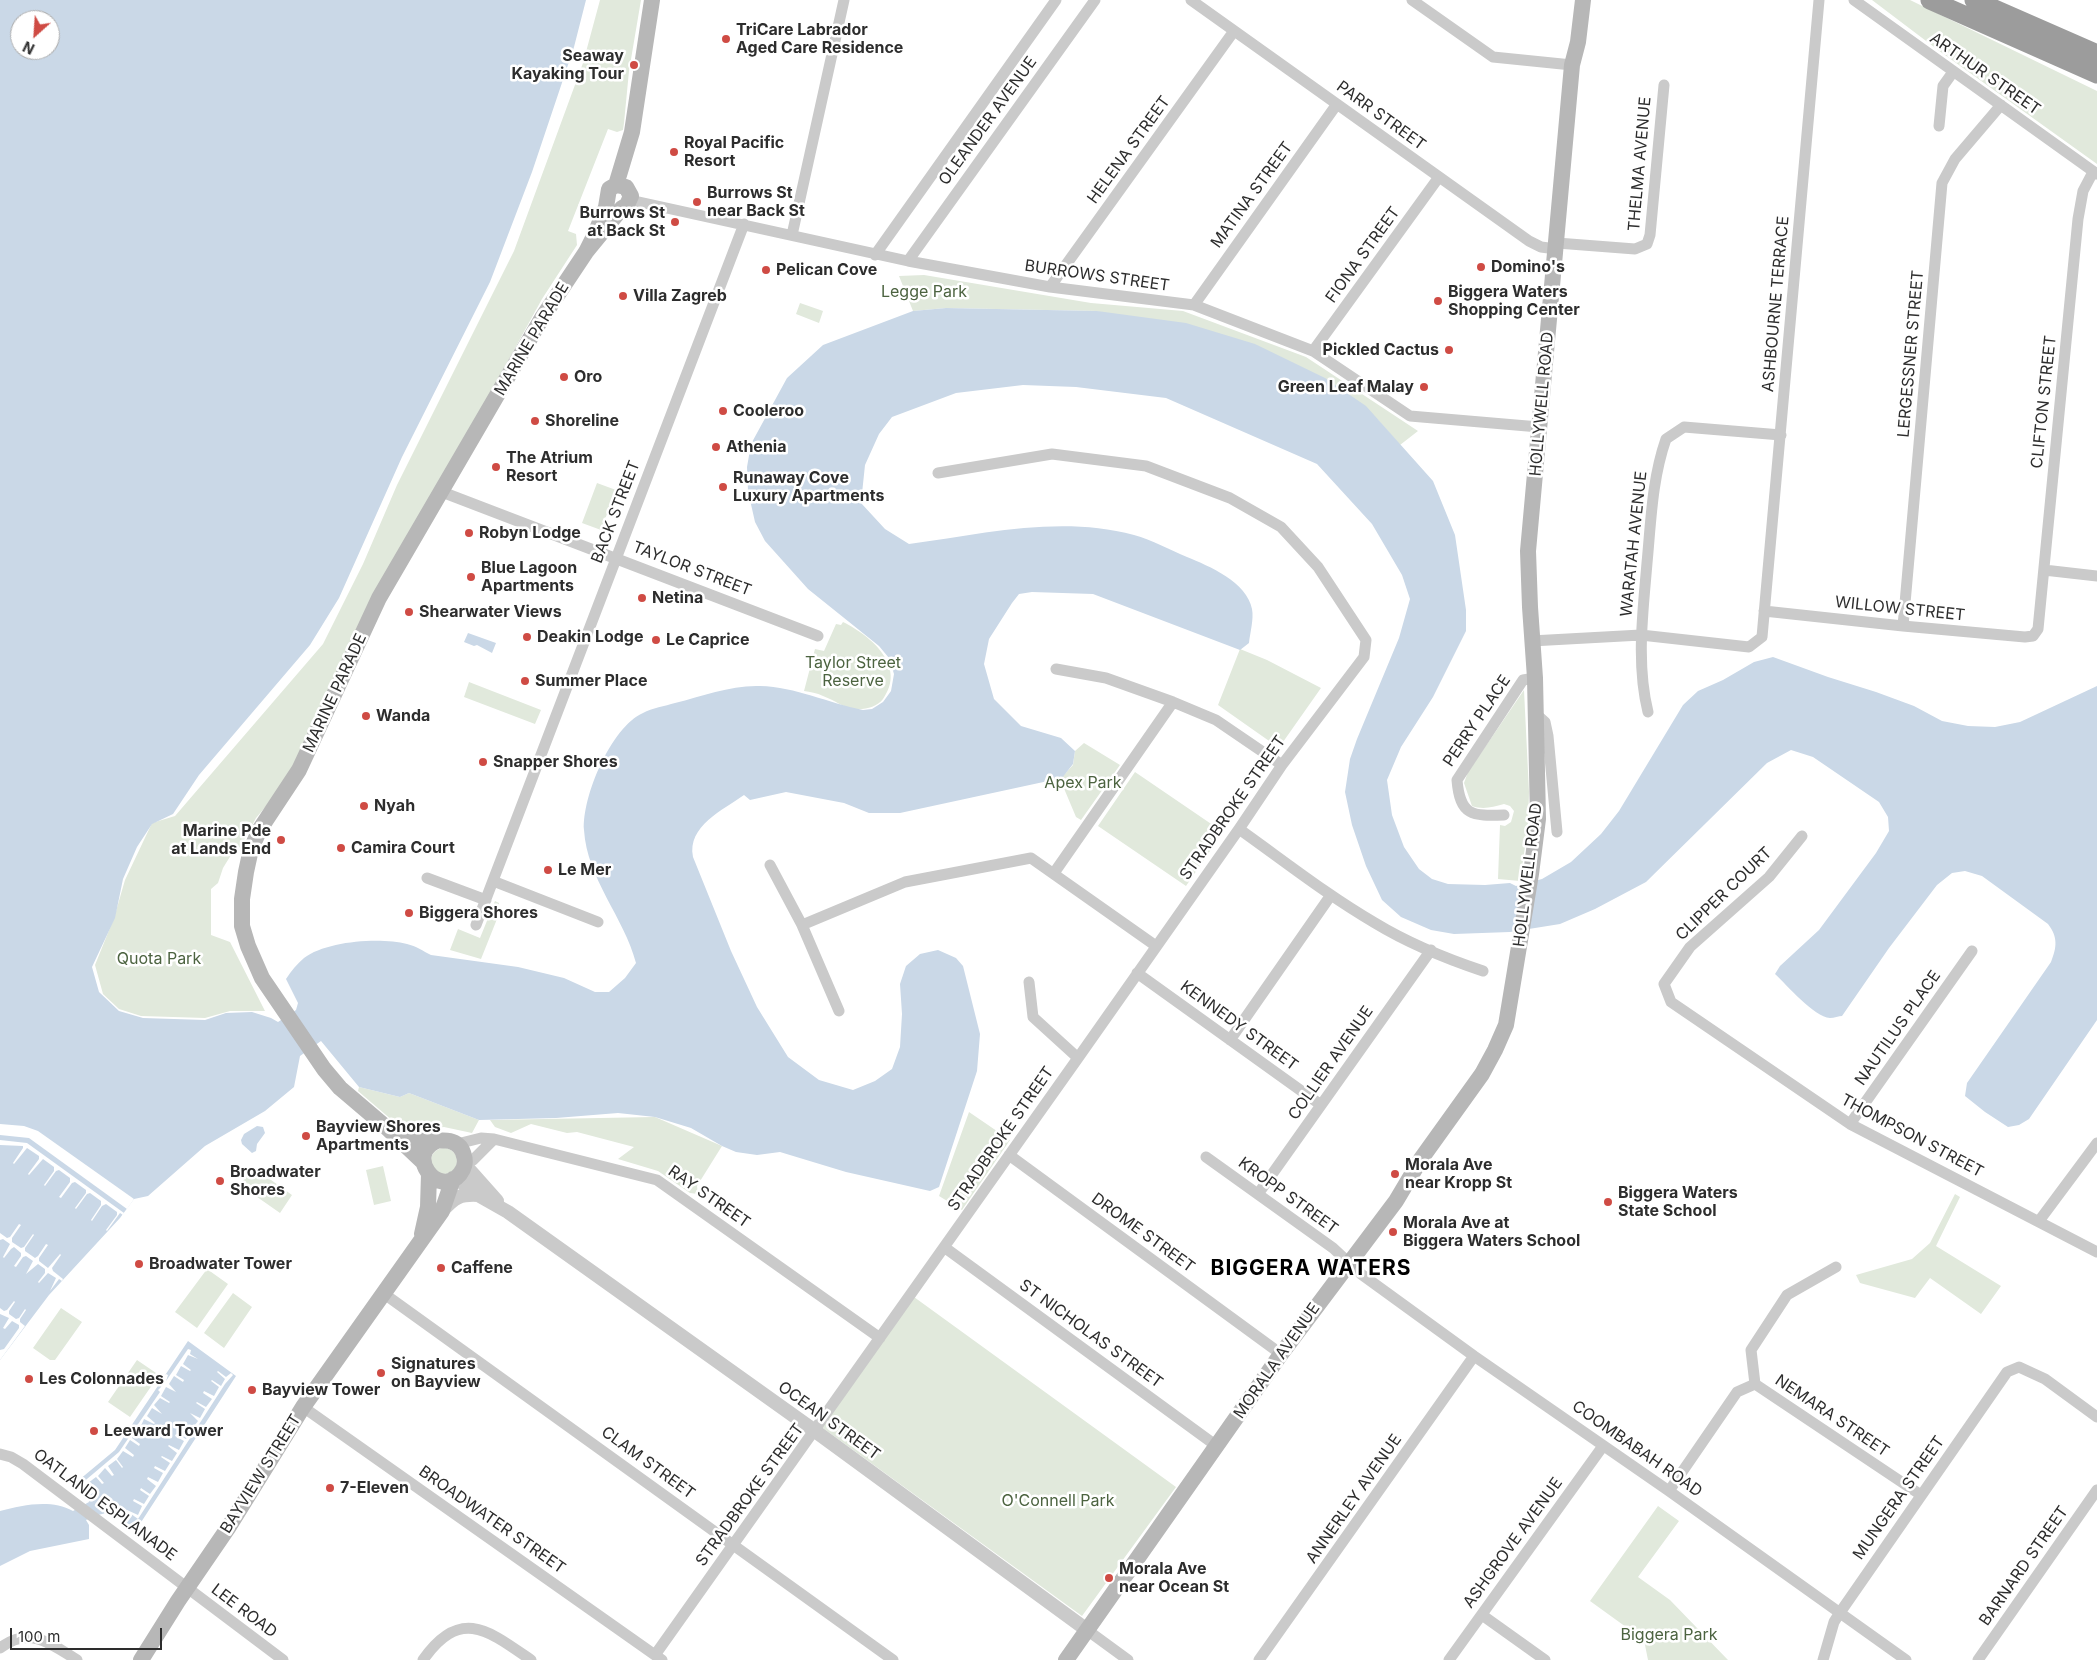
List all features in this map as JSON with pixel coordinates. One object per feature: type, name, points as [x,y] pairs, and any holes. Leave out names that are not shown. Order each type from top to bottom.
[{"type":"highway","points":[[1930,0],[2097,74]]},
{"type":"highway","points":[[1974,0],[2097,54]]},
{"type":"main road","points":[[624,196],[632,178],[632,132],[652,0]]},
{"type":"main road","name":"HOLLYWELL ROAD","points":[[1510,1007],[1532,874],[1538,819],[1535,678],[1528,551],[1572,65],[1572,0]]},
{"type":"main road","name":"HOLLYWELL ROAD","points":[[1572,65],[1578,42],[1583,0]]},
{"type":"main road","name":"MARINE PARADE","points":[[586,252],[595,234],[607,200],[613,207],[624,196]]},
{"type":"main road","name":"MARINE PARADE","points":[[426,1168],[387,1128],[340,1088],[312,1052],[262,978],[242,926],[243,886],[251,849],[268,815],[299,770],[379,598],[542,318],[624,196]]},
{"type":"main road","name":"MORALA AVENUE","points":[[1066,1660],[1218,1447],[1281,1354],[1396,1201],[1421,1159],[1482,1074],[1500,1040],[1510,1007]]},
{"type":"main road","name":"MARINE PARADE","points":[[387,1128],[418,1140],[439,1140]]},
{"type":"main road","points":[[439,1140],[448,1140],[457,1144],[463,1152],[460,1171],[442,1181],[426,1168],[427,1150],[439,1140]]},
{"type":"main road","name":"BAYVIEW STREET","points":[[420,1240],[428,1207],[426,1168]]},
{"type":"main road","name":"BAYVIEW STREET","points":[[141,1660],[228,1528],[303,1407],[442,1211],[460,1171]]},
{"type":"street","points":[[792,235],[844,0]]},
{"type":"street","name":"OLEANDER AVENUE","points":[[875,255],[1056,0]]},
{"type":"street","name":"OLEANDER AVENUE","points":[[908,261],[1095,0]]},
{"type":"street","name":"PARR STREET","points":[[1191,0],[1536,245],[1556,246]]},
{"type":"street","points":[[1412,0],[1493,57],[1572,65]]},
{"type":"street","name":"ASHBOURNE TERRACE","points":[[1532,641],[1641,635],[1750,647],[1762,637],[1819,0]]},
{"type":"street","name":"ARTHUR STREET","points":[[1854,0],[2095,173]]},
{"type":"street","name":"HELENA STREET","points":[[1050,287],[1234,31]]},
{"type":"street","points":[[1939,126],[1943,86],[1953,72]]},
{"type":"street","name":"THELMA AVENUE","points":[[1556,246],[1635,250],[1647,244],[1650,235],[1664,84]]},
{"type":"street","name":"MATINA STREET","points":[[1194,305],[1337,104]]},
{"type":"street","name":"LERGESSNER STREET","points":[[1903,626],[1942,183],[1955,159],[2001,105]]},
{"type":"street","name":"CLIFTON STREET","points":[[2033,636],[2038,629],[2078,219],[2083,190],[2095,173]]},
{"type":"street","name":"FIONA STREET","points":[[1314,351],[1439,177]]},
{"type":"street","name":"BURROWS STREET","points":[[624,196],[875,255],[1050,287],[1194,305],[1314,351],[1410,416],[1540,427]]},
{"type":"street","name":"BACK STREET","points":[[476,925],[744,224]]},
{"type":"street","name":"WARATAH AVENUE","points":[[1648,712],[1644,696],[1641,635],[1654,486],[1666,439],[1684,427],[1781,435]]},
{"type":"street","name":"STRADBROKE STREET","points":[[658,1657],[734,1545],[1239,829],[1282,765],[1364,657],[1366,640],[1318,567],[1281,526],[1230,498],[1146,466],[1052,454],[938,473]]},
{"type":"street","name":"TAYLOR STREET","points":[[442,492],[616,557],[818,636]]},
{"type":"street","points":[[2044,570],[2097,576]]},
{"type":"street","name":"WILLOW STREET","points":[[1764,611],[1903,626],[2025,637],[2033,636]]},
{"type":"street","points":[[1056,669],[1106,678],[1216,720],[1282,765]]},
{"type":"street","name":"PERRY PLACE","points":[[1504,815],[1476,815],[1467,811],[1457,780],[1523,680],[1535,678]]},
{"type":"street","points":[[1054,873],[1173,702]]},
{"type":"street","name":"HOLLYWELL ROAD","points":[[1535,712],[1545,722],[1548,736],[1557,832]]},
{"type":"street","points":[[1239,829],[1376,925],[1484,971]]},
{"type":"street","name":"CLIPPER COURT","points":[[1671,1002],[1664,984],[1690,947],[1769,877],[1802,836]]},
{"type":"street","points":[[802,925],[905,882],[1031,858],[1156,946]]},
{"type":"street","points":[[770,865],[802,925],[839,1011]]},
{"type":"street","points":[[427,878],[486,900]]},
{"type":"street","points":[[493,881],[598,922]]},
{"type":"street","points":[[1230,1040],[1331,895]]},
{"type":"street","name":"COLLIER AVENUE","points":[[1258,1194],[1431,950]]},
{"type":"street","name":"NAUTILUS PLACE","points":[[1850,1124],[1972,951]]},
{"type":"street","name":"KENNEDY STREET","points":[[1137,973],[1321,1105]]},
{"type":"street","points":[[1028,982],[1033,1017],[1078,1058]]},
{"type":"street","name":"THOMPSON STREET","points":[[1671,1002],[1850,1124],[2097,1252]]},
{"type":"street","name":"RAY STREET","points":[[457,1144],[481,1138],[494,1139],[657,1180],[880,1338]]},
{"type":"street","points":[[460,1171],[494,1139]]},
{"type":"street","points":[[2038,1221],[2097,1143]]},
{"type":"street","name":"DROME STREET","points":[[1009,1155],[1281,1354]]},
{"type":"street","name":"KROPP STREET","points":[[1206,1157],[1333,1248],[1350,1264]]},
{"type":"street","name":"OCEAN STREET","points":[[460,1171],[478,1195],[508,1212]]},
{"type":"street","name":"OCEAN STREET","points":[[460,1171],[508,1212],[1128,1660]]},
{"type":"street","points":[[442,1211],[462,1195],[478,1195]]},
{"type":"street","name":"ST NICHOLAS STREET","points":[[944,1247],[1218,1447]]},
{"type":"street","name":"COOMBABAH ROAD","points":[[1350,1264],[1474,1356],[1670,1491],[1839,1614],[1906,1660]]},
{"type":"street","name":"NEMARA STREET","points":[[1836,1267],[1787,1295],[1751,1350],[1755,1384],[1921,1495]]},
{"type":"street","name":"CLAM STREET","points":[[383,1293],[893,1660]]},
{"type":"street","name":"ANNERLEY AVENUE","points":[[1259,1660],[1474,1356]]},
{"type":"street","name":"MUNGERA STREET","points":[[1823,1660],[1834,1622],[1839,1614],[2007,1372],[2019,1367],[2045,1379],[2097,1417]]},
{"type":"street","points":[[1670,1491],[1737,1392],[1755,1384]]},
{"type":"street","name":"BROADWATER STREET","points":[[303,1407],[658,1657]]},
{"type":"street","name":"ASHGROVE AVENUE","points":[[1449,1660],[1603,1446]]},
{"type":"street","name":"OATLAND ESPLANADE","points":[[0,1454],[12,1457],[23,1464],[187,1588]]},
{"type":"street","name":"BARNARD STREET","points":[[1978,1660],[2097,1490]]},
{"type":"street","name":"LEE ROAD","points":[[187,1588],[283,1660]]},
{"type":"street","points":[[1482,1615],[1545,1660]]},
{"type":"street","points":[[423,1660],[434,1644],[448,1632],[469,1628],[490,1633],[531,1660]]},
{"type":"street","points":[[0,1648],[8,1642],[28,1636],[46,1641],[77,1660]]},
{"type":"green space","name":"Quota Park","points":[[600,0],[641,0],[629,71],[623,130],[617,132],[608,129],[568,231],[576,234],[577,245],[542,299],[437,490],[304,751],[277,793],[256,818],[241,846],[231,855],[223,868],[218,883],[211,889],[211,935],[230,942],[265,1011],[230,1011],[205,1018],[141,1016],[119,1009],[103,994],[95,965],[114,918],[125,880],[152,823],[175,816],[323,644],[363,564],[397,485],[514,251],[583,63]]},
{"type":"green space","points":[[1872,0],[1910,0],[2097,91],[2097,164],[1938,50]]},
{"type":"green space","name":"Legge Park","points":[[924,275],[1091,303],[1183,311],[1306,357],[1418,431],[1400,445],[1378,420],[1097,311],[946,308],[913,311],[899,276]]},
{"type":"green space","points":[[800,303],[823,311],[819,323],[796,314]]},
{"type":"green space","points":[[597,483],[616,490],[601,530],[582,523]]},
{"type":"green space","name":"Taylor Street Reserve","points":[[843,622],[864,635],[874,644],[888,664],[891,675],[889,687],[883,699],[871,707],[851,708],[821,695],[804,691],[815,649],[824,651],[836,624],[841,625]]},
{"type":"green space","points":[[1240,649],[1267,660],[1321,688],[1283,742],[1272,743],[1218,705]]},
{"type":"green space","points":[[469,682],[541,710],[535,724],[464,697]]},
{"type":"green space","points":[[1524,690],[1529,792],[1528,826],[1520,881],[1498,879],[1500,825],[1505,826],[1511,822],[1514,811],[1510,806],[1504,804],[1484,808],[1472,806],[1464,783],[1468,772]]},
{"type":"green space","name":"Apex Park","points":[[1084,743],[1120,765],[1081,820],[1076,817],[1060,779],[1073,765],[1075,751]]},
{"type":"green space","points":[[1135,772],[1223,832],[1186,886],[1098,826]]},
{"type":"green space","points":[[495,901],[499,903],[497,919],[481,959],[450,950],[458,929],[480,938]]},
{"type":"green space","points":[[359,1087],[400,1097],[409,1093],[479,1120],[472,1133],[444,1127],[419,1131],[407,1129],[393,1121],[358,1091]]},
{"type":"green space","points":[[969,1112],[1010,1140],[962,1210],[939,1196]]},
{"type":"green space","points":[[655,1117],[722,1146],[697,1186],[698,1194],[690,1193],[658,1171],[618,1159],[634,1147],[577,1132],[567,1133],[531,1124],[511,1133],[495,1127],[490,1120]]},
{"type":"green space","points":[[444,1148],[453,1152],[457,1161],[453,1170],[444,1174],[435,1170],[431,1161],[435,1152]]},
{"type":"green space","points":[[383,1166],[391,1201],[374,1205],[366,1170]]},
{"type":"green space","points":[[253,1167],[292,1195],[280,1213],[240,1185]]},
{"type":"green space","points":[[1955,1194],[1960,1197],[1936,1246],[2001,1286],[1981,1314],[1930,1278],[1915,1298],[1860,1283],[1856,1275],[1912,1259],[1930,1243]]},
{"type":"green space","points":[[207,1269],[228,1284],[197,1328],[175,1312]]},
{"type":"green space","points":[[233,1293],[252,1307],[224,1348],[204,1333]]},
{"type":"green space","name":"O'Connell Park","points":[[914,1297],[1176,1487],[1082,1616],[820,1426]]},
{"type":"green space","points":[[61,1308],[82,1322],[55,1360],[50,1360],[33,1348]]},
{"type":"green space","points":[[137,1360],[159,1375],[130,1417],[108,1402]]},
{"type":"green space","name":"Biggera Park","points":[[1658,1506],[1679,1521],[1638,1577],[1670,1600],[1728,1660],[1648,1660],[1644,1640],[1590,1601]]},
{"type":"water","points":[[0,0],[586,0],[574,47],[532,172],[490,282],[402,457],[339,598],[310,645],[199,775],[173,814],[152,824],[137,847],[123,879],[115,918],[92,967],[99,992],[119,1011],[143,1018],[205,1020],[226,1013],[252,1012],[278,1022],[296,1010],[298,1003],[286,979],[301,960],[314,952],[339,944],[368,941],[396,942],[413,946],[431,955],[518,967],[564,978],[595,992],[609,992],[625,978],[636,963],[623,930],[592,865],[584,830],[588,800],[593,782],[610,747],[631,721],[650,710],[738,687],[760,686],[786,689],[863,710],[872,709],[883,702],[891,691],[894,674],[889,658],[879,646],[808,589],[765,541],[755,522],[748,491],[747,467],[751,444],[787,378],[823,345],[913,311],[946,308],[1097,311],[1186,323],[1255,344],[1325,378],[1366,406],[1433,481],[1455,535],[1466,610],[1466,631],[1433,697],[1401,747],[1387,780],[1392,815],[1404,847],[1419,869],[1432,879],[1448,884],[1485,885],[1510,883],[1516,886],[1542,879],[1571,862],[1601,834],[1619,811],[1683,705],[1698,691],[1723,680],[1754,662],[1773,657],[1914,706],[1942,721],[1968,726],[1995,727],[2020,722],[2097,686],[2097,1020],[2029,1119],[2019,1125],[2008,1127],[1965,1096],[1967,1083],[2051,962],[2056,942],[2054,933],[2048,924],[1982,876],[1965,871],[1952,873],[1937,885],[1889,948],[1842,1016],[1830,1018],[1816,1012],[1775,974],[1780,966],[1819,930],[1876,853],[1889,831],[1888,817],[1879,802],[1813,757],[1791,750],[1767,763],[1646,882],[1595,909],[1560,924],[1510,932],[1454,934],[1431,930],[1401,917],[1382,900],[1366,866],[1352,825],[1345,792],[1350,759],[1399,638],[1410,599],[1402,575],[1372,524],[1317,464],[1166,398],[1076,387],[1023,385],[956,393],[892,417],[879,434],[865,465],[861,503],[885,529],[909,544],[993,531],[1050,526],[1106,529],[1134,535],[1154,542],[1226,576],[1249,599],[1253,617],[1249,643],[1240,650],[1093,594],[1032,592],[1019,594],[989,639],[984,664],[994,699],[1021,726],[1061,738],[1075,751],[1073,764],[1062,778],[900,813],[869,813],[844,803],[786,792],[750,800],[744,795],[708,820],[695,836],[693,857],[731,951],[757,1007],[788,1057],[819,1080],[853,1090],[875,1081],[892,1069],[900,1047],[902,1014],[900,984],[906,966],[920,954],[938,950],[956,958],[963,966],[980,1034],[977,1071],[939,1187],[930,1191],[846,1172],[780,1152],[757,1155],[736,1152],[691,1128],[655,1117],[618,1113],[556,1118],[479,1120],[409,1093],[400,1097],[359,1087],[321,1041],[300,1056],[294,1087],[265,1111],[205,1146],[148,1196],[134,1199],[120,1218],[49,1295],[0,1360]]},
{"type":"water","points":[[468,633],[496,643],[492,653],[477,645],[474,646],[464,642]]},
{"type":"water","points":[[257,1126],[263,1127],[265,1133],[257,1144],[256,1151],[252,1153],[242,1144],[241,1140],[244,1134]]},
{"type":"water","points":[[188,1341],[236,1376],[136,1530],[117,1516],[108,1513],[102,1514],[86,1520],[89,1525],[89,1539],[30,1551],[0,1566],[0,1511],[27,1505],[46,1504],[64,1507],[73,1511],[89,1502],[88,1497],[73,1485],[115,1450]]},
{"type":"pier","points":[[0,1124],[24,1126],[38,1131],[134,1199],[127,1209],[29,1138],[0,1135]]},
{"type":"pier","points":[[0,1140],[27,1143],[124,1213],[123,1215],[120,1213],[107,1231],[117,1212],[106,1204],[102,1206],[92,1221],[101,1205],[101,1201],[90,1193],[87,1194],[76,1209],[86,1190],[75,1182],[72,1183],[61,1198],[59,1197],[70,1182],[70,1178],[59,1170],[56,1171],[45,1186],[54,1171],[54,1167],[43,1159],[29,1175],[39,1156],[27,1148],[14,1164],[23,1146],[0,1145]]},
{"type":"pier","points":[[19,1224],[21,1225],[12,1238],[12,1242],[21,1248],[24,1247],[33,1234],[25,1251],[35,1258],[46,1244],[48,1245],[39,1261],[48,1268],[61,1255],[52,1268],[63,1279],[62,1281],[59,1279],[50,1291],[56,1278],[48,1273],[38,1282],[45,1273],[45,1269],[38,1264],[26,1274],[33,1261],[26,1256],[23,1257],[16,1267],[14,1266],[21,1253],[14,1247],[3,1257],[10,1244],[3,1239],[0,1240],[0,1233],[7,1238],[10,1237]]},
{"type":"pier","points":[[14,1301],[9,1314],[16,1319],[19,1318],[25,1309],[20,1322],[25,1326],[0,1360],[0,1350],[4,1349],[19,1328],[19,1325],[12,1321],[5,1329],[3,1328],[9,1318],[0,1314],[0,1308],[4,1311],[7,1310]]},
{"type":"pier","points":[[188,1349],[191,1350],[190,1354],[198,1359],[188,1355],[183,1364],[191,1370],[181,1366],[176,1375],[184,1380],[183,1382],[174,1376],[169,1384],[176,1392],[166,1387],[161,1396],[170,1402],[160,1398],[154,1405],[162,1414],[152,1408],[147,1416],[155,1423],[144,1419],[140,1428],[148,1434],[138,1430],[132,1438],[140,1444],[139,1446],[130,1440],[125,1448],[134,1455],[133,1457],[123,1451],[117,1459],[123,1467],[116,1460],[108,1466],[114,1475],[112,1476],[105,1468],[98,1476],[104,1483],[102,1484],[96,1477],[88,1483],[94,1492],[90,1495],[81,1484],[119,1452],[160,1392],[158,1390],[161,1387],[164,1376],[168,1375],[166,1381]]},
{"type":"pier","points":[[218,1371],[226,1377],[231,1373],[233,1375],[225,1384],[138,1519],[127,1510],[138,1515],[142,1506],[133,1501],[134,1499],[144,1504],[149,1496],[140,1490],[141,1488],[150,1494],[156,1486],[147,1479],[148,1477],[158,1482],[163,1473],[154,1468],[155,1466],[165,1471],[170,1463],[162,1456],[172,1461],[177,1453],[168,1446],[179,1450],[184,1441],[175,1436],[176,1434],[186,1439],[191,1430],[183,1425],[183,1423],[192,1429],[198,1421],[190,1413],[200,1418],[205,1409],[196,1403],[206,1407],[212,1399],[203,1393],[204,1391],[214,1396],[219,1387],[211,1381],[221,1386],[225,1379]]},
{"type":"place","name":"TriCare Labrador Aged Care Residence","points":[[726,39]]},
{"type":"place","name":"Seaway Kayaking Tour","points":[[634,65]]},
{"type":"place","name":"Royal Pacific Resort","points":[[674,152]]},
{"type":"place","name":"Burrows St near Back St","points":[[697,202]]},
{"type":"place","name":"Burrows St at Back St","points":[[675,222]]},
{"type":"place","name":"Domino's","points":[[1481,267]]},
{"type":"place","name":"Pelican Cove","points":[[766,270]]},
{"type":"place","name":"Villa Zagreb","points":[[623,296]]},
{"type":"place","name":"Biggera Waters Shopping Center","points":[[1438,301]]},
{"type":"place","name":"Pickled Cactus","points":[[1449,350]]},
{"type":"place","name":"Oro","points":[[564,377]]},
{"type":"place","name":"Green Leaf Malay","points":[[1424,387]]},
{"type":"place","name":"Cooleroo","points":[[723,411]]},
{"type":"place","name":"Shoreline","points":[[535,421]]},
{"type":"place","name":"Athenia","points":[[716,447]]},
{"type":"place","name":"The Atrium Resort","points":[[496,467]]},
{"type":"place","name":"Runaway Cove Luxury Apartments","points":[[723,487]]},
{"type":"place","name":"Robyn Lodge","points":[[469,533]]},
{"type":"place","name":"Blue Lagoon Apartments","points":[[471,577]]},
{"type":"place","name":"Netina","points":[[642,598]]},
{"type":"place","name":"Shearwater Views","points":[[409,612]]},
{"type":"place","name":"Deakin Lodge","points":[[527,637]]},
{"type":"place","name":"Le Caprice","points":[[656,640]]},
{"type":"place","name":"Summer Place","points":[[525,681]]},
{"type":"place","name":"Wanda","points":[[366,716]]},
{"type":"place","name":"Snapper Shores","points":[[483,762]]},
{"type":"place","name":"Nyah","points":[[364,806]]},
{"type":"place","name":"Marine Pde at Lands End","points":[[281,840]]},
{"type":"place","name":"Camira Court","points":[[341,848]]},
{"type":"place","name":"Le Mer","points":[[548,870]]},
{"type":"place","name":"Biggera Shores","points":[[409,913]]},
{"type":"place","name":"Bayview Shores Apartments","points":[[306,1136]]},
{"type":"place","name":"Morala Ave near Kropp St","points":[[1395,1174]]},
{"type":"place","name":"Broadwater Shores","points":[[220,1181]]},
{"type":"place","name":"Biggera Waters State School","points":[[1608,1202]]},
{"type":"place","name":"Morala Ave at Biggera Waters School","points":[[1393,1232]]},
{"type":"place","name":"Broadwater Tower","points":[[139,1264]]},
{"type":"place","name":"Caffene","points":[[441,1268]]},
{"type":"place","name":"Signatures on Bayview","points":[[381,1373]]},
{"type":"place","name":"Les Colonnades","points":[[29,1379]]},
{"type":"place","name":"Bayview Tower","points":[[252,1390]]},
{"type":"place","name":"Leeward Tower","points":[[94,1431]]},
{"type":"place","name":"7-Eleven","points":[[330,1488]]},
{"type":"place","name":"Morala Ave near Ocean St","points":[[1109,1578]]},
{"type":"district","name":"BIGGERA WATERS","points":[[1311,1269]]}]
